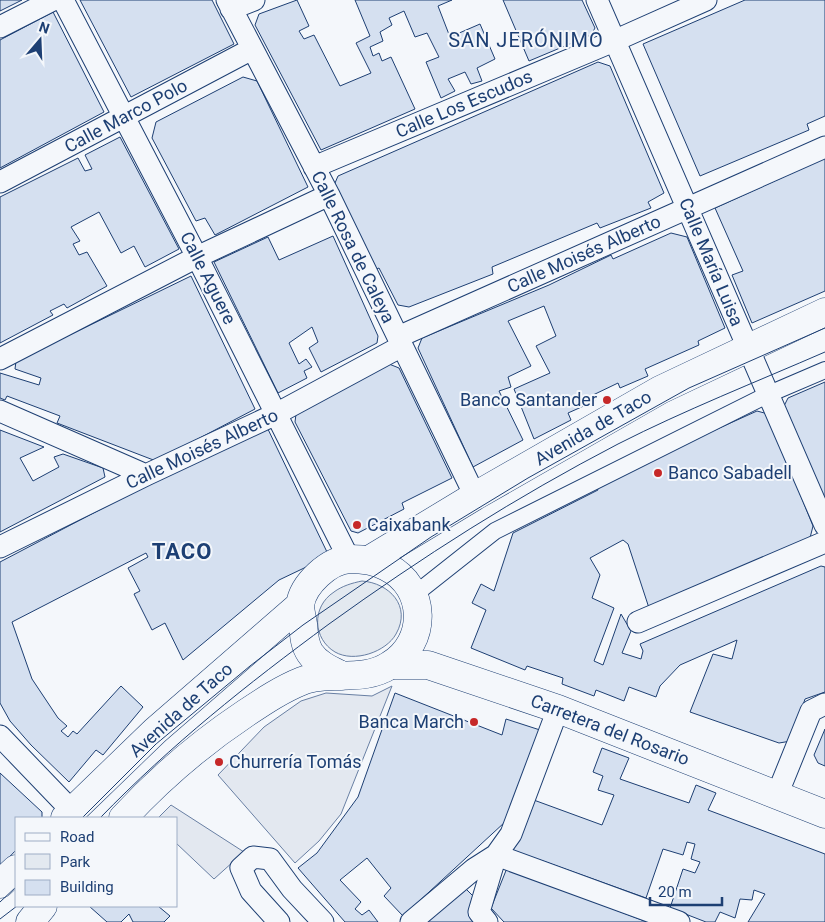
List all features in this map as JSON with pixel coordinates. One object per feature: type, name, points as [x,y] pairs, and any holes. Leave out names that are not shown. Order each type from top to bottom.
[{"type":"main road","name":"Avenida de Taco","points":[[359,560],[660,390],[747,347],[825,312]]},
{"type":"main road","points":[[124,817],[180,762],[222,729],[272,695],[304,680],[363,675],[391,665],[407,650],[417,632],[420,616],[414,595],[398,574],[387,567],[359,560],[333,565],[318,575],[307,588],[300,605],[305,642],[310,653],[325,668],[344,676]]},
{"type":"main road","name":"Avenida de Taco","points":[[68,814],[155,731],[300,605]]},
{"type":"main road","name":"Carretera del Rosario","points":[[391,665],[428,665],[558,708],[825,814]]},
{"type":"main road","points":[[0,884],[15,870]]},
{"type":"main road","points":[[30,922],[42,907]]},
{"type":"street","points":[[0,27],[53,0]]},
{"type":"street","name":"Calle Aguere","points":[[63,0],[198,257],[276,414],[359,560]]},
{"type":"street","points":[[229,4],[254,0]]},
{"type":"street","name":"Calle María Luisa","points":[[597,0],[825,525]]},
{"type":"street","name":"Calle Los Escudos","points":[[314,167],[614,41],[706,0]]},
{"type":"street","name":"Calle Rosa de Caleya","points":[[229,4],[329,195],[475,496]]},
{"type":"street","name":"Calle Marco Polo","points":[[0,182],[125,118],[252,49]]},
{"type":"street","name":"Calle Moisés Alberto","points":[[0,548],[146,475],[276,414],[400,342],[688,208],[825,147]]},
{"type":"street","points":[[0,359],[198,257],[329,195]]},
{"type":"street","points":[[414,595],[495,531],[769,394],[825,370]]},
{"type":"street","points":[[0,411],[146,475]]},
{"type":"street","points":[[638,622],[825,542]]},
{"type":"street","points":[[777,796],[811,711],[825,704]]},
{"type":"street","points":[[487,922],[479,912],[496,855],[511,834],[558,708]]},
{"type":"street","points":[[0,736],[68,814]]},
{"type":"street","points":[[411,922],[474,869],[496,855]]},
{"type":"street","points":[[496,855],[679,922]]},
{"type":"street","points":[[279,922],[251,891],[241,868],[253,858],[270,860],[323,922]]},
{"type":"green space","points":[[362,581],[381,586],[389,591],[399,605],[401,614],[400,624],[391,640],[377,651],[360,656],[343,655],[335,652],[322,639],[319,631],[318,614],[321,606],[334,592],[347,585]]},
{"type":"shaded area","points":[[392,686],[341,814],[319,841],[295,863],[218,775],[264,727],[301,701],[326,693],[372,696]]},
{"type":"shaded area","points":[[171,805],[244,852],[214,879],[178,845],[178,817],[159,817]]},
{"type":"building","points":[[0,0],[22,0],[0,11]]},
{"type":"building","points":[[80,0],[212,0],[234,44],[131,97]]},
{"type":"building","points":[[297,0],[309,26],[299,31],[304,39],[314,35],[340,86],[371,73],[356,43],[370,36],[355,0],[452,0],[438,6],[450,37],[480,24],[495,59],[477,68],[482,81],[471,84],[465,72],[448,79],[455,91],[441,98],[426,62],[439,57],[427,33],[415,37],[404,11],[389,18],[392,25],[380,32],[383,41],[370,47],[373,56],[379,53],[382,61],[391,57],[415,109],[321,150],[255,25],[259,14]]},
{"type":"building","points":[[503,0],[582,0],[595,28],[591,35],[529,61]]},
{"type":"building","points":[[745,0],[825,0],[825,116],[807,124],[809,130],[700,176],[643,44]]},
{"type":"building","points":[[53,12],[104,112],[0,168],[0,40]]},
{"type":"building","points":[[598,62],[610,66],[664,193],[648,202],[651,208],[600,228],[597,223],[492,267],[493,274],[409,307],[398,305],[379,268],[372,271],[332,190],[338,176]]},
{"type":"building","points":[[243,77],[257,81],[308,187],[215,235],[205,218],[196,221],[152,138],[156,122]]},
{"type":"building","points":[[120,137],[179,249],[145,267],[134,246],[121,253],[99,212],[71,227],[80,241],[73,244],[79,255],[87,252],[107,286],[67,308],[64,304],[50,311],[53,315],[0,343],[0,197],[78,158],[85,171],[92,169],[85,155]]},
{"type":"building","points":[[825,158],[825,291],[752,323],[732,275],[743,271],[715,208]]},
{"type":"building","points":[[671,233],[687,237],[725,328],[698,341],[699,345],[645,369],[648,376],[620,388],[618,383],[593,395],[595,401],[568,413],[571,420],[534,439],[514,389],[550,373],[536,346],[556,336],[544,306],[508,321],[531,366],[508,377],[511,387],[499,391],[523,440],[473,467],[418,348],[422,338],[549,285],[611,255],[613,259]]},
{"type":"building","points":[[333,236],[378,336],[377,343],[321,372],[309,348],[318,342],[312,327],[289,343],[299,364],[306,359],[312,367],[304,371],[307,378],[278,393],[214,262],[268,237],[279,260]]},
{"type":"building","points":[[191,276],[255,409],[156,461],[57,423],[60,416],[7,396],[5,400],[0,398],[0,373],[39,385],[41,378],[15,369],[16,361]]},
{"type":"building","points":[[389,364],[399,368],[452,478],[402,503],[404,509],[358,533],[351,531],[295,422],[296,414]]},
{"type":"building","points":[[825,382],[825,503],[784,406],[788,398]]},
{"type":"building","points":[[757,411],[768,414],[813,526],[810,538],[649,608],[628,544],[623,540],[590,558],[600,575],[592,598],[614,608],[594,661],[603,665],[621,614],[631,631],[622,653],[641,659],[643,651],[640,644],[821,566],[825,567],[825,692],[805,699],[791,741],[779,743],[690,712],[713,654],[732,659],[737,640],[680,665],[660,686],[656,697],[629,687],[624,701],[596,690],[594,696],[562,684],[563,678],[527,666],[525,670],[471,648],[486,610],[472,603],[481,584],[494,591],[513,533],[598,490],[595,484]]},
{"type":"building","points":[[265,423],[327,552],[323,559],[279,580],[183,660],[165,623],[152,630],[134,594],[140,591],[128,568],[148,557],[146,553],[12,622],[32,679],[58,718],[67,726],[61,731],[68,737],[73,731],[77,734],[121,686],[143,707],[103,755],[96,750],[69,782],[31,745],[10,721],[0,703],[0,562]]},
{"type":"building","points":[[0,430],[44,447],[20,458],[33,481],[59,467],[54,457],[63,454],[103,468],[105,477],[0,532]]},
{"type":"building","points":[[395,693],[502,735],[506,719],[540,730],[505,822],[403,916],[384,896],[391,888],[367,858],[340,880],[361,902],[355,909],[362,915],[369,910],[378,922],[345,922],[298,868],[317,853],[358,797]]},
{"type":"building","points":[[825,729],[825,766],[818,763],[814,755]]},
{"type":"building","points":[[602,748],[629,758],[620,779],[689,803],[696,785],[716,793],[708,810],[825,854],[825,922],[748,922],[765,894],[754,890],[752,900],[740,899],[735,918],[720,912],[715,922],[706,922],[670,908],[683,869],[695,873],[700,862],[691,859],[695,844],[687,842],[683,855],[663,849],[646,898],[540,860],[539,864],[511,854],[531,799],[602,825],[614,795],[598,790],[603,776],[593,772]]},
{"type":"building","points":[[0,773],[42,812],[42,817],[15,817],[15,851],[0,867]]},
{"type":"building","points":[[507,868],[647,922],[504,922],[491,908]]},
{"type":"building","points":[[465,888],[478,901],[482,922],[427,922]]},
{"type":"building","points":[[90,907],[159,907],[170,916],[164,922],[133,922],[129,914],[121,922],[107,922]]},
{"type":"tram line","points":[[83,817],[156,744],[250,666],[303,625],[431,537],[528,478],[689,388],[825,328]]},
{"type":"tram line","points":[[101,817],[154,765],[210,716],[329,624],[434,552],[543,485],[618,444],[695,408],[825,352]]},
{"type":"tram line","points":[[0,902],[15,888]]},
{"type":"tram line","points":[[0,919],[16,907]]},
{"type":"place","name":"Banco Santander","points":[[607,400]]},
{"type":"place","name":"Banco Sabadell","points":[[658,473]]},
{"type":"place","name":"Caixabank","points":[[357,525]]},
{"type":"place","name":"Banca March","points":[[474,722]]},
{"type":"place","name":"Churrería Tomás","points":[[219,762]]},
{"type":"district","name":"SAN JERÓNIMO","points":[[526,40]]},
{"type":"district","name":"TACO","points":[[182,551]]}]
